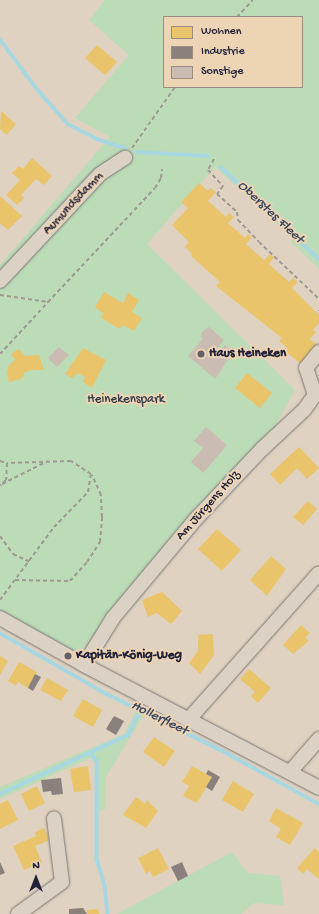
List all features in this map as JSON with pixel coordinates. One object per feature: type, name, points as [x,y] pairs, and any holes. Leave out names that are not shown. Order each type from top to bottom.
[{"type":"street","name":"Aumundsdamm","points":[[0,281],[100,174],[125,158]]},
{"type":"street","name":"Am Jürgens Holz","points":[[84,666],[113,618],[195,520],[262,450],[304,410],[315,395],[306,368],[319,352]]},
{"type":"street","points":[[189,719],[319,572]]},
{"type":"street","points":[[0,618],[84,666],[189,719],[319,788]]},
{"type":"street","points":[[290,772],[319,738]]},
{"type":"street","points":[[18,914],[62,882],[54,819]]},
{"type":"path","points":[[238,16],[253,0]]},
{"type":"path","points":[[125,158],[174,88]]},
{"type":"path","points":[[214,158],[208,170],[223,186],[218,194],[237,212],[238,220],[259,242],[319,299]]},
{"type":"path","points":[[0,354],[154,188],[161,178],[162,169]]},
{"type":"path","points":[[0,296],[48,302]]},
{"type":"path","points":[[0,460],[7,463],[49,460],[72,461],[91,474],[101,495],[102,516],[100,542],[87,562],[70,581],[16,580]]},
{"type":"path","points":[[1,485],[49,460]]},
{"type":"path","points":[[1,485],[6,480],[7,463]]},
{"type":"path","points":[[0,600],[30,562],[54,527],[88,492],[91,474]]},
{"type":"path","points":[[0,536],[13,554],[30,562]]},
{"type":"green space","name":"Heinekenspark","points":[[105,0],[319,0],[319,269],[291,242],[293,238],[215,167],[147,244],[295,390],[273,430],[235,471],[194,509],[79,654],[0,612],[0,265],[110,137],[75,118],[129,55],[89,20]]},
{"type":"green space","points":[[137,709],[145,713],[106,777],[105,810],[95,811],[95,764],[91,758],[0,799],[0,787],[124,734]]},
{"type":"green space","points":[[232,852],[248,873],[280,876],[284,905],[254,903],[241,914],[117,914]]},
{"type":"building: Wohnen","points":[[97,45],[117,62],[105,75],[85,58]]},
{"type":"building: Wohnen","points":[[1,111],[16,124],[7,135],[0,129]]},
{"type":"building: Wohnen","points":[[32,158],[52,176],[44,185],[36,179],[21,195],[24,198],[17,205],[6,195],[20,180],[12,173],[19,166],[23,169]]},
{"type":"building: Wohnen","points":[[199,183],[208,191],[211,188],[216,192],[208,201],[226,217],[229,213],[234,217],[228,223],[245,238],[248,234],[252,237],[246,244],[264,260],[270,254],[274,257],[269,264],[289,282],[293,278],[298,282],[292,288],[319,315],[319,323],[313,330],[316,332],[310,339],[317,345],[301,364],[286,352],[288,349],[279,341],[282,338],[216,286],[220,282],[191,256],[192,254],[185,247],[189,242],[172,225],[188,208],[181,202]]},
{"type":"building: Wohnen","points":[[0,196],[22,216],[8,230],[0,223]]},
{"type":"building: Wohnen","points":[[104,292],[123,303],[128,293],[139,300],[132,312],[142,318],[134,331],[123,325],[120,329],[101,318],[103,313],[95,307]]},
{"type":"building: Wohnen","points":[[83,348],[106,360],[92,388],[83,382],[85,377],[78,373],[72,378],[65,374]]},
{"type":"building: Wohnen","points":[[19,349],[25,356],[39,355],[44,370],[31,370],[24,373],[23,378],[9,382],[7,373],[9,365],[15,360],[11,354]]},
{"type":"building: Wohnen","points":[[247,373],[272,393],[260,408],[235,388]]},
{"type":"building: Wohnen","points":[[299,447],[319,468],[307,479],[297,468],[280,485],[270,474]]},
{"type":"building: Wohnen","points":[[308,501],[317,509],[303,525],[293,517]]},
{"type":"building: Wohnen","points":[[217,529],[241,550],[222,571],[198,549]]},
{"type":"building: Wohnen","points":[[271,556],[286,569],[267,596],[250,580]]},
{"type":"building: Wohnen","points":[[162,592],[182,611],[171,624],[157,613],[148,617],[142,600]]},
{"type":"building: Wohnen","points":[[301,625],[310,633],[305,638],[309,641],[293,654],[283,645]]},
{"type":"building: Wohnen","points":[[213,634],[214,655],[200,674],[189,663],[198,651],[198,635]]},
{"type":"building: Wohnen","points":[[0,656],[8,661],[0,675]]},
{"type":"building: Wohnen","points":[[19,662],[37,672],[28,688],[18,682],[16,686],[8,681]]},
{"type":"building: Wohnen","points":[[249,669],[271,688],[258,703],[251,696],[255,692],[240,679]]},
{"type":"building: Wohnen","points":[[47,678],[68,690],[61,701],[40,690]]},
{"type":"building: Wohnen","points":[[83,699],[102,710],[93,727],[73,716]]},
{"type":"building: Wohnen","points":[[154,737],[175,751],[164,767],[143,752]]},
{"type":"building: Wohnen","points":[[88,766],[91,790],[74,792],[70,769]]},
{"type":"building: Wohnen","points":[[192,766],[212,777],[197,803],[183,796],[189,786],[182,782]]},
{"type":"building: Wohnen","points":[[233,781],[254,794],[243,812],[222,800]]},
{"type":"building: Wohnen","points":[[37,786],[45,803],[29,811],[21,794]]},
{"type":"building: Wohnen","points":[[136,797],[145,804],[147,800],[158,811],[146,828],[123,815]]},
{"type":"building: Wohnen","points":[[8,800],[18,820],[0,829],[0,804]]},
{"type":"building: Wohnen","points":[[276,808],[303,823],[290,845],[276,837],[281,829],[269,821]]},
{"type":"building: Wohnen","points":[[44,828],[50,840],[35,846],[42,862],[24,870],[13,846],[36,836],[35,832]]},
{"type":"building: Wohnen","points":[[158,848],[169,869],[153,877],[150,871],[146,874],[138,858]]},
{"type":"building: Wohnen","points":[[315,848],[319,852],[319,879],[307,869],[303,874],[297,868]]},
{"type":"building: Wohnen","points":[[98,909],[99,914],[87,914],[87,910]]},
{"type":"building: Industrie","points":[[35,674],[41,677],[33,691],[28,688]]},
{"type":"building: Industrie","points":[[114,716],[124,721],[116,735],[106,729]]},
{"type":"building: Industrie","points":[[208,770],[220,777],[212,791],[206,787],[212,777],[206,774]]},
{"type":"building: Industrie","points":[[61,778],[63,794],[52,795],[51,791],[43,792],[41,780]]},
{"type":"building: Industrie","points":[[0,862],[5,873],[0,875]]},
{"type":"building: Industrie","points":[[182,862],[188,876],[178,881],[171,867]]},
{"type":"building: Industrie","points":[[83,908],[87,914],[69,914],[69,909]]},
{"type":"building: Sonstige","name":"Haus Heineken","points":[[209,327],[224,340],[210,357],[214,358],[225,345],[233,351],[231,356],[234,358],[230,357],[215,379],[188,356],[203,339],[201,337],[202,332]]},
{"type":"building: Sonstige","points":[[59,347],[69,355],[57,367],[48,358]]},
{"type":"building: Sonstige","points":[[206,427],[227,445],[203,473],[191,462],[203,448],[194,441]]},
{"type":"waterway","name":"Oberstes Fleet","points":[[0,39],[37,89],[68,124],[97,139],[125,148]]},
{"type":"waterway","name":"Oberstes Fleet","points":[[137,152],[208,156]]},
{"type":"waterway","name":"Oberstes Fleet","points":[[221,167],[319,259]]},
{"type":"waterway","name":"Hollerfleet","points":[[0,633],[107,694],[223,751],[319,804]]},
{"type":"waterway","points":[[0,794],[128,735],[141,710]]},
{"type":"waterway","points":[[91,753],[97,761],[97,859],[105,886],[108,914]]},
{"type":"place","name":"Haus Heineken","points":[[201,354]]},
{"type":"place","name":"Kapitän-König-Weg","points":[[68,656]]}]
